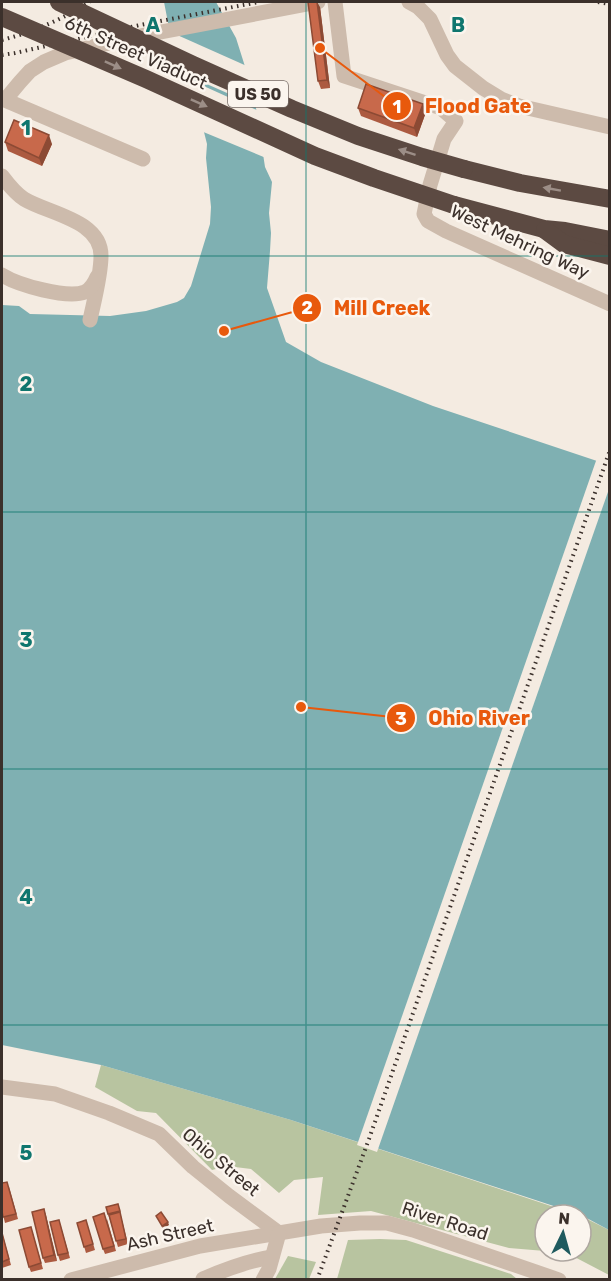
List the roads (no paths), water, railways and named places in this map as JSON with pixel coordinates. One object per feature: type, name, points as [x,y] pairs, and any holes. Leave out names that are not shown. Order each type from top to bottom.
[{"type":"highway","name":"6th Street Viaduct","points":[[58,2],[203,69],[358,136],[464,169],[520,183],[609,199]]},
{"type":"highway","name":"6th Street Viaduct","points":[[2,17],[315,156],[454,205],[544,229]]},
{"type":"highway","name":"US 50","points":[[544,229],[609,240]]},
{"type":"highway","points":[[544,229],[564,244],[609,256]]},
{"type":"street","points":[[143,159],[3,102],[30,71],[65,53],[145,35],[318,2]]},
{"type":"street","name":"West Mehring Way","points":[[335,2],[344,76],[441,108],[456,121],[444,139],[439,153],[424,214],[428,221],[609,304]]},
{"type":"street","points":[[409,2],[430,19],[447,55],[455,66],[492,93],[519,106],[609,127]]},
{"type":"street","points":[[2,176],[24,199],[81,224],[94,235],[99,244],[101,256],[90,320]]},
{"type":"street","points":[[2,275],[46,291],[74,294],[86,291],[92,286],[99,272]]},
{"type":"street","name":"Ohio Street","points":[[2,1087],[55,1094],[159,1134],[229,1197],[279,1233]]},
{"type":"street","name":"River Road","points":[[279,1233],[321,1226],[387,1223],[413,1230],[528,1274],[559,1280]]},
{"type":"street","points":[[263,1280],[269,1269],[279,1233]]},
{"type":"street","name":"Ash Street","points":[[71,1280],[200,1246],[279,1233]]},
{"type":"street","points":[[203,1280],[231,1267],[272,1257]]},
{"type":"water","points":[[164,2],[216,2],[236,38],[254,95],[265,167],[272,182],[267,288],[286,342],[321,362],[433,406],[609,465],[609,1230],[593,1221],[593,1203],[544,1203],[291,1120],[101,1065],[2,1045],[2,305],[19,306],[30,314],[110,316],[146,311],[184,298],[191,286],[210,224],[211,207],[206,158],[207,144],[192,84],[172,43]]},
{"type":"railway","points":[[2,40],[48,24],[90,2]]},
{"type":"railway","points":[[2,55],[259,2]]},
{"type":"railway","points":[[598,2],[610,4]]},
{"type":"railway","points":[[317,1280],[369,1139],[610,450]]},
{"type":"place","name":"Flood Gate","points":[[320,48]]},
{"type":"place","name":"Mill Creek","points":[[224,331]]},
{"type":"place","name":"Ohio River","points":[[301,707]]}]
